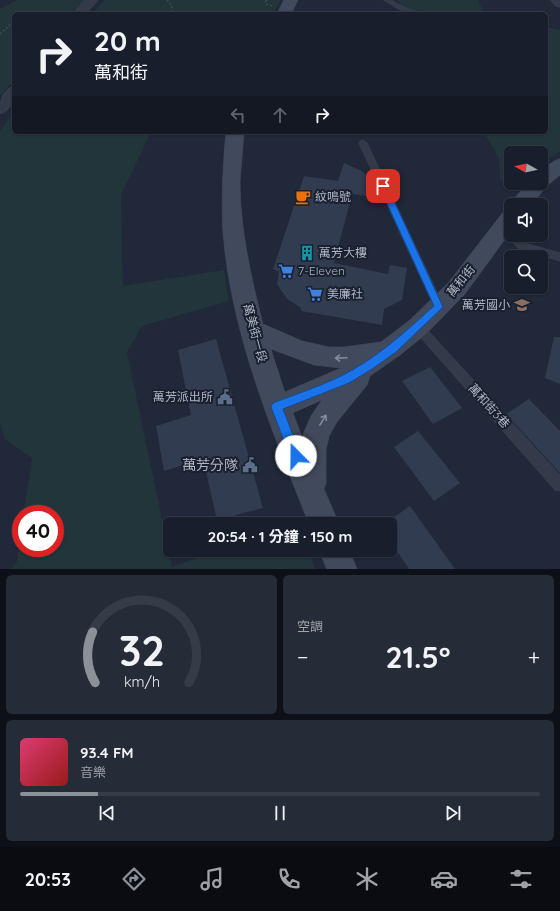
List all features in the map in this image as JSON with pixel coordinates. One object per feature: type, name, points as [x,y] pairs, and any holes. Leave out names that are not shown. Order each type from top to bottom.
[{"type":"street","points":[[81,12],[92,0]]},
{"type":"street","points":[[279,11],[291,0]]},
{"type":"street","points":[[557,0],[560,3]]},
{"type":"street","points":[[0,109],[12,94]]},
{"type":"street","name":"萬美街一段","points":[[235,134],[230,175],[231,195],[239,263],[253,330],[277,407],[321,517]]},
{"type":"street","points":[[548,175],[560,165]]},
{"type":"street","points":[[526,198],[533,190]]},
{"type":"street","name":"萬和街","points":[[277,407],[345,379],[392,348],[418,327],[439,307],[504,234]]},
{"type":"street","points":[[253,330],[285,346],[319,357],[337,359],[361,357],[392,348]]},
{"type":"street","points":[[313,498],[310,467],[311,446],[316,431],[330,409],[368,365]]},
{"type":"street","points":[[337,557],[342,569]]},
{"type":"lane","points":[[387,0],[406,11],[412,12]]},
{"type":"lane","points":[[363,143],[439,307]]},
{"type":"lane","points":[[518,242],[521,246],[560,257]]},
{"type":"lane","name":"萬和街3巷","points":[[418,327],[560,485]]},
{"type":"path","points":[[168,0],[172,6],[171,12]]},
{"type":"path","points":[[266,0],[266,4],[279,11]]},
{"type":"path","points":[[0,34],[12,23]]},
{"type":"green space","points":[[17,0],[84,0],[73,12],[12,12],[12,82],[0,96],[0,9]]},
{"type":"green space","points":[[105,0],[281,0],[274,12],[94,12]]},
{"type":"green space","points":[[397,0],[478,0],[483,12],[429,12],[406,9]]},
{"type":"green space","points":[[548,27],[560,30],[560,151],[548,159],[548,146],[504,146],[504,184],[500,178],[499,158],[485,134],[548,134]]},
{"type":"green space","points":[[12,113],[12,134],[150,134],[121,195],[123,286],[224,270],[229,301],[142,326],[127,352],[163,524],[163,557],[170,557],[172,567],[200,557],[311,557],[315,569],[11,569],[17,561],[18,557],[64,557],[64,505],[25,505],[32,458],[5,439],[0,423],[0,132]]},
{"type":"building","name":"萬芳大樓","points":[[344,163],[362,171],[374,183],[380,198],[352,194],[334,263],[388,274],[390,265],[407,268],[402,300],[384,309],[382,325],[301,311],[301,308],[287,299],[277,284],[279,272],[273,269],[304,176],[338,181]]},
{"type":"building","points":[[554,337],[560,337],[560,384],[545,378]]},
{"type":"building","points":[[216,339],[263,508],[228,517],[216,517],[203,459],[164,471],[156,426],[191,415],[178,350]]},
{"type":"building","points":[[430,367],[462,408],[433,424],[402,381]]},
{"type":"building","points":[[529,399],[560,431],[560,473],[506,414]]},
{"type":"building","points":[[418,431],[460,483],[434,501],[394,447]]},
{"type":"building","points":[[410,506],[455,569],[409,569],[397,551],[397,517],[394,517]]},
{"type":"place","name":"紋鳴號","points":[[303,197]]},
{"type":"place","name":"萬芳大樓","points":[[307,253]]},
{"type":"place","name":"7-Eleven","points":[[286,271]]},
{"type":"place","name":"美廉社","points":[[315,294]]},
{"type":"place","name":"萬芳國小","points":[[522,305]]},
{"type":"place","name":"萬芳派出所","points":[[225,397]]},
{"type":"place","name":"萬芳分隊","points":[[250,465]]},
{"type":"route","points":[[296,456],[277,407],[317,392],[345,379],[368,365],[418,327],[439,307],[383,186]]}]
